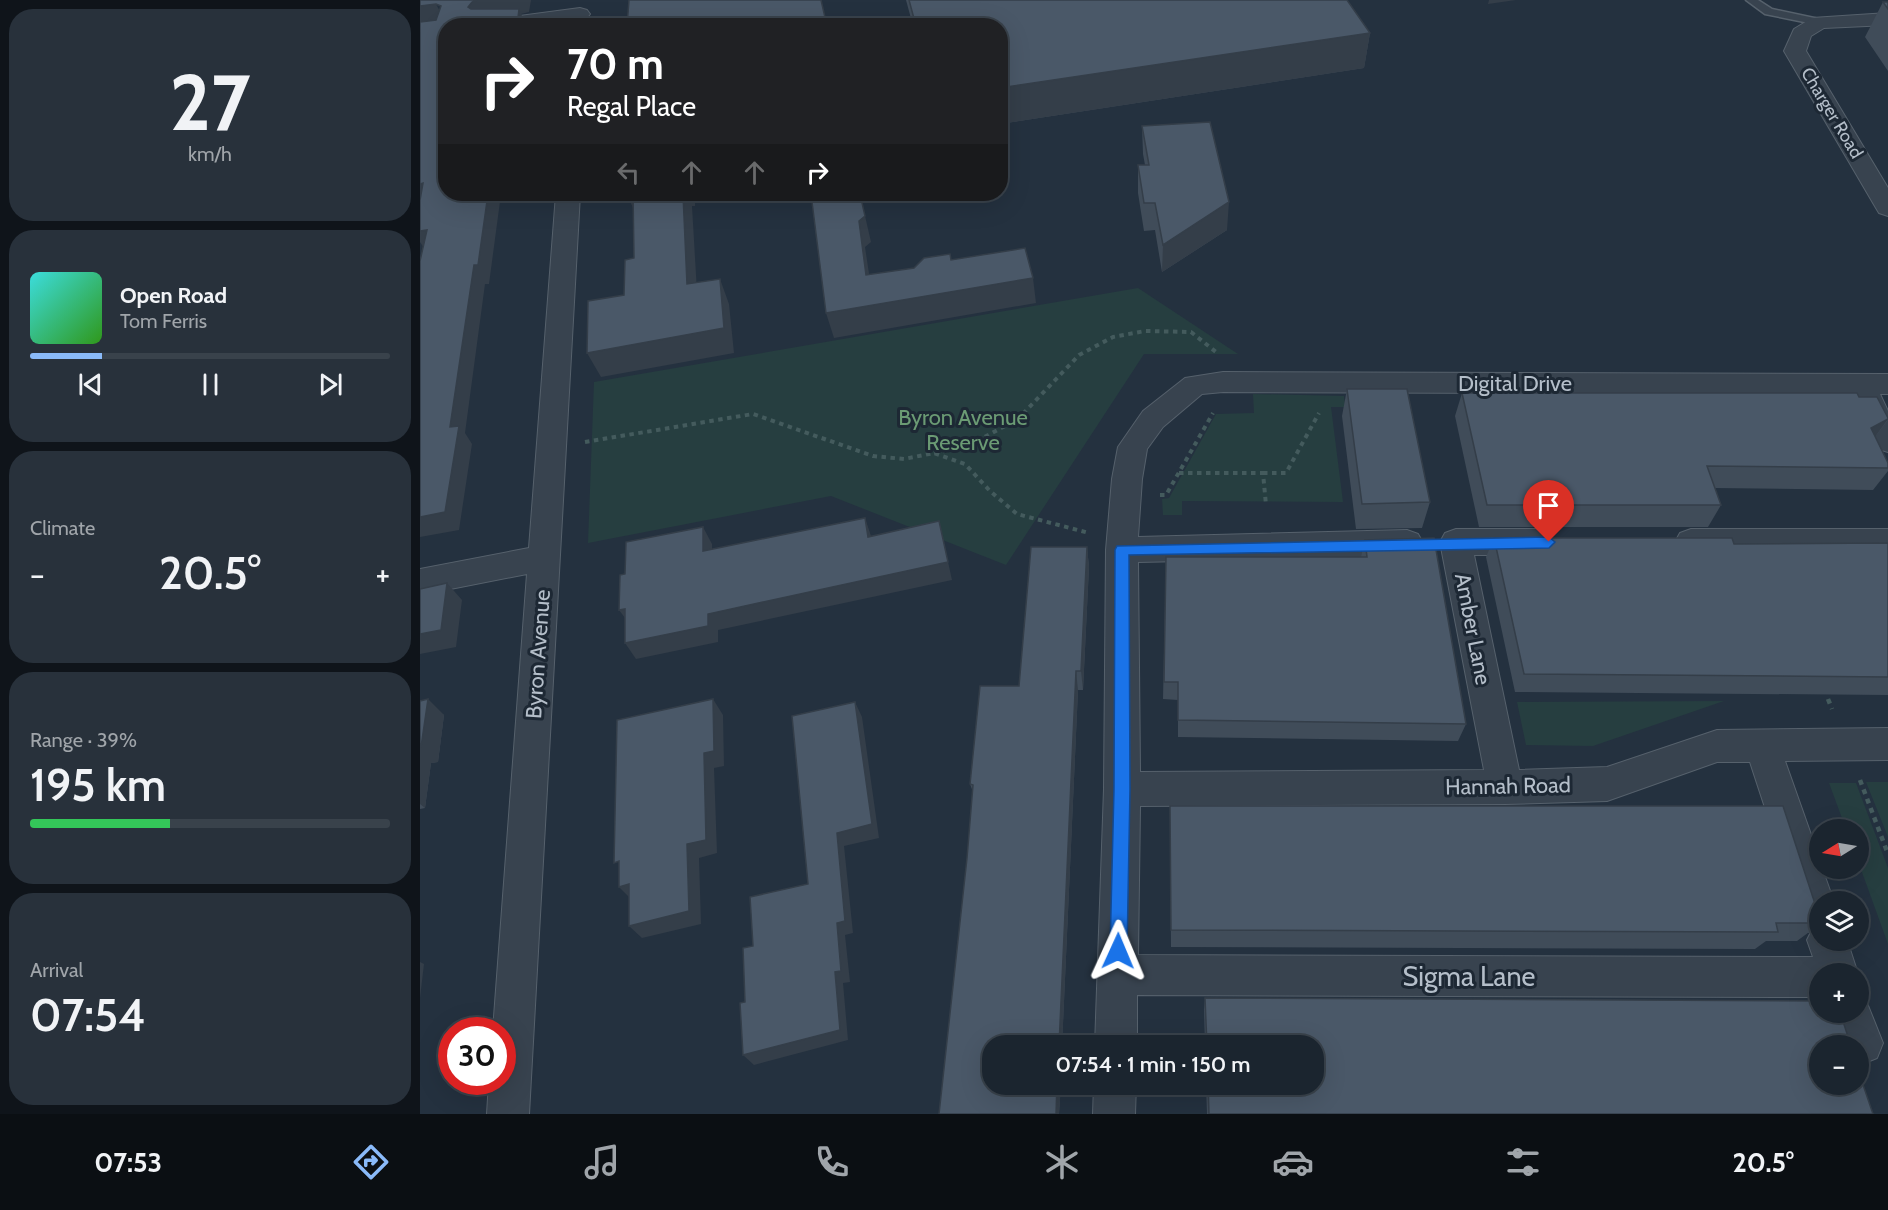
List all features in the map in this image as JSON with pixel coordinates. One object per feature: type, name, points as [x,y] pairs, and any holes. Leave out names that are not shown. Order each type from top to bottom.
[{"type":"street","points":[[545,18],[580,13]]},
{"type":"street","points":[[1819,22],[1888,19]]},
{"type":"street","name":"Charger Road","points":[[1819,22],[1801,33],[1795,51],[1888,208]]},
{"type":"street","name":"Byron Avenue","points":[[508,1114],[568,201]]},
{"type":"street","name":"Digital Drive","points":[[1116,1035],[1122,789],[1122,550],[1127,479],[1133,447],[1153,419],[1195,386],[1223,382],[1874,384]]},
{"type":"street","points":[[1874,384],[1888,441]]},
{"type":"street","points":[[1122,550],[1456,542]]},
{"type":"street","name":"Amber Lane","points":[[1505,787],[1456,542],[1563,542]]},
{"type":"street","points":[[1659,542],[1888,542]]},
{"type":"street","points":[[420,582],[544,558]]},
{"type":"street","name":"Hannah Road","points":[[1122,789],[1505,787],[1607,784],[1717,746],[1888,744]]},
{"type":"street","points":[[1762,746],[1811,891]]},
{"type":"street","name":"Sigma Lane","points":[[1118,975],[1809,977]]},
{"type":"street","points":[[1114,1114],[1115,1095]]},
{"type":"lane","points":[[1751,0],[1769,12],[1819,22]]},
{"type":"path","points":[[579,443],[753,414],[873,456],[904,459],[966,447],[1018,419],[1079,355],[1113,337],[1145,331],[1191,333],[1225,359]]},
{"type":"path","points":[[1159,495],[1166,495],[1215,410]]},
{"type":"path","points":[[1178,473],[1286,473],[1320,410],[1309,410]]},
{"type":"path","points":[[934,453],[965,464],[990,491],[1017,514],[1091,533]]},
{"type":"path","points":[[1263,473],[1266,505]]},
{"type":"green space","name":"Byron Avenue Reserve","points":[[1138,288],[1238,354],[1144,354],[1006,565],[831,496],[588,543],[594,382]]},
{"type":"green space","points":[[1253,394],[1344,396],[1345,407],[1331,407],[1343,502],[1182,501],[1182,515],[1163,515],[1162,499],[1169,498],[1216,414],[1254,413]]},
{"type":"green space","points":[[1724,701],[1593,746],[1526,745],[1517,702]]},
{"type":"green space","points":[[1866,782],[1888,782],[1888,837]]},
{"type":"green space","points":[[1829,783],[1856,783],[1888,868],[1888,944],[1864,879],[1869,879],[1869,819],[1842,819]]},
{"type":"building","points":[[420,0],[477,0],[468,7],[471,9],[519,9],[518,18],[438,18],[438,201],[487,201],[478,265],[474,265],[450,427],[459,426],[445,512],[420,517],[420,261],[427,230],[420,231],[420,200],[423,183],[420,184],[420,22],[436,20],[441,6],[436,4],[420,6]]},
{"type":"building","points":[[629,0],[821,0],[825,18],[628,18]]},
{"type":"building","points":[[909,0],[1347,0],[1370,33],[1008,87],[1008,18],[914,18]]},
{"type":"building","points":[[1210,122],[1229,202],[1163,245],[1155,203],[1144,203],[1138,165],[1149,165],[1142,126]]},
{"type":"building","points":[[633,201],[683,201],[687,284],[720,279],[724,328],[587,353],[588,301],[624,295],[625,260],[634,258]]},
{"type":"building","points":[[812,201],[862,201],[865,216],[859,221],[866,275],[914,268],[924,258],[950,254],[951,260],[1025,248],[1033,278],[826,313]]},
{"type":"building","points":[[1347,389],[1407,389],[1430,502],[1362,504]]},
{"type":"building","points":[[1462,393],[1857,393],[1859,397],[1877,397],[1888,418],[1871,428],[1888,463],[1888,468],[1707,466],[1721,505],[1487,505]]},
{"type":"building","points":[[865,518],[868,537],[939,521],[948,562],[708,614],[708,626],[625,643],[625,609],[619,610],[620,575],[625,574],[626,542],[703,527],[703,551]]},
{"type":"building","points":[[1434,538],[1466,724],[1178,720],[1178,682],[1164,682],[1166,557],[1367,557],[1365,540]]},
{"type":"building","points":[[1494,538],[1732,538],[1734,544],[1888,543],[1888,677],[1524,674]]},
{"type":"building","points":[[1031,547],[1087,547],[1081,671],[1076,671],[1059,1035],[982,1035],[982,1095],[1057,1095],[1056,1114],[939,1114],[967,858],[973,785],[970,784],[980,686],[1019,686]]},
{"type":"building","points":[[447,583],[441,630],[420,634],[420,589]]},
{"type":"building","points":[[428,699],[421,747],[420,747],[420,701]]},
{"type":"building","points":[[713,699],[714,751],[704,753],[706,840],[687,844],[689,911],[629,926],[629,884],[619,887],[619,861],[614,863],[617,720]]},
{"type":"building","points":[[855,702],[872,824],[837,833],[845,921],[837,923],[841,971],[835,972],[840,1030],[743,1055],[740,1003],[745,1002],[743,948],[753,946],[750,897],[808,884],[792,716]]},
{"type":"building","points":[[1170,806],[1783,806],[1811,891],[1809,891],[1809,923],[1776,923],[1778,932],[1171,930]]},
{"type":"building","points":[[1205,998],[1809,1001],[1809,1023],[1844,1023],[1847,1035],[1809,1035],[1809,1095],[1867,1095],[1873,1114],[1209,1114],[1208,1095],[1324,1095],[1324,1035],[1207,1035]]},
{"type":"route","points":[[1118,951],[1122,789],[1122,550],[1549,542]]}]
